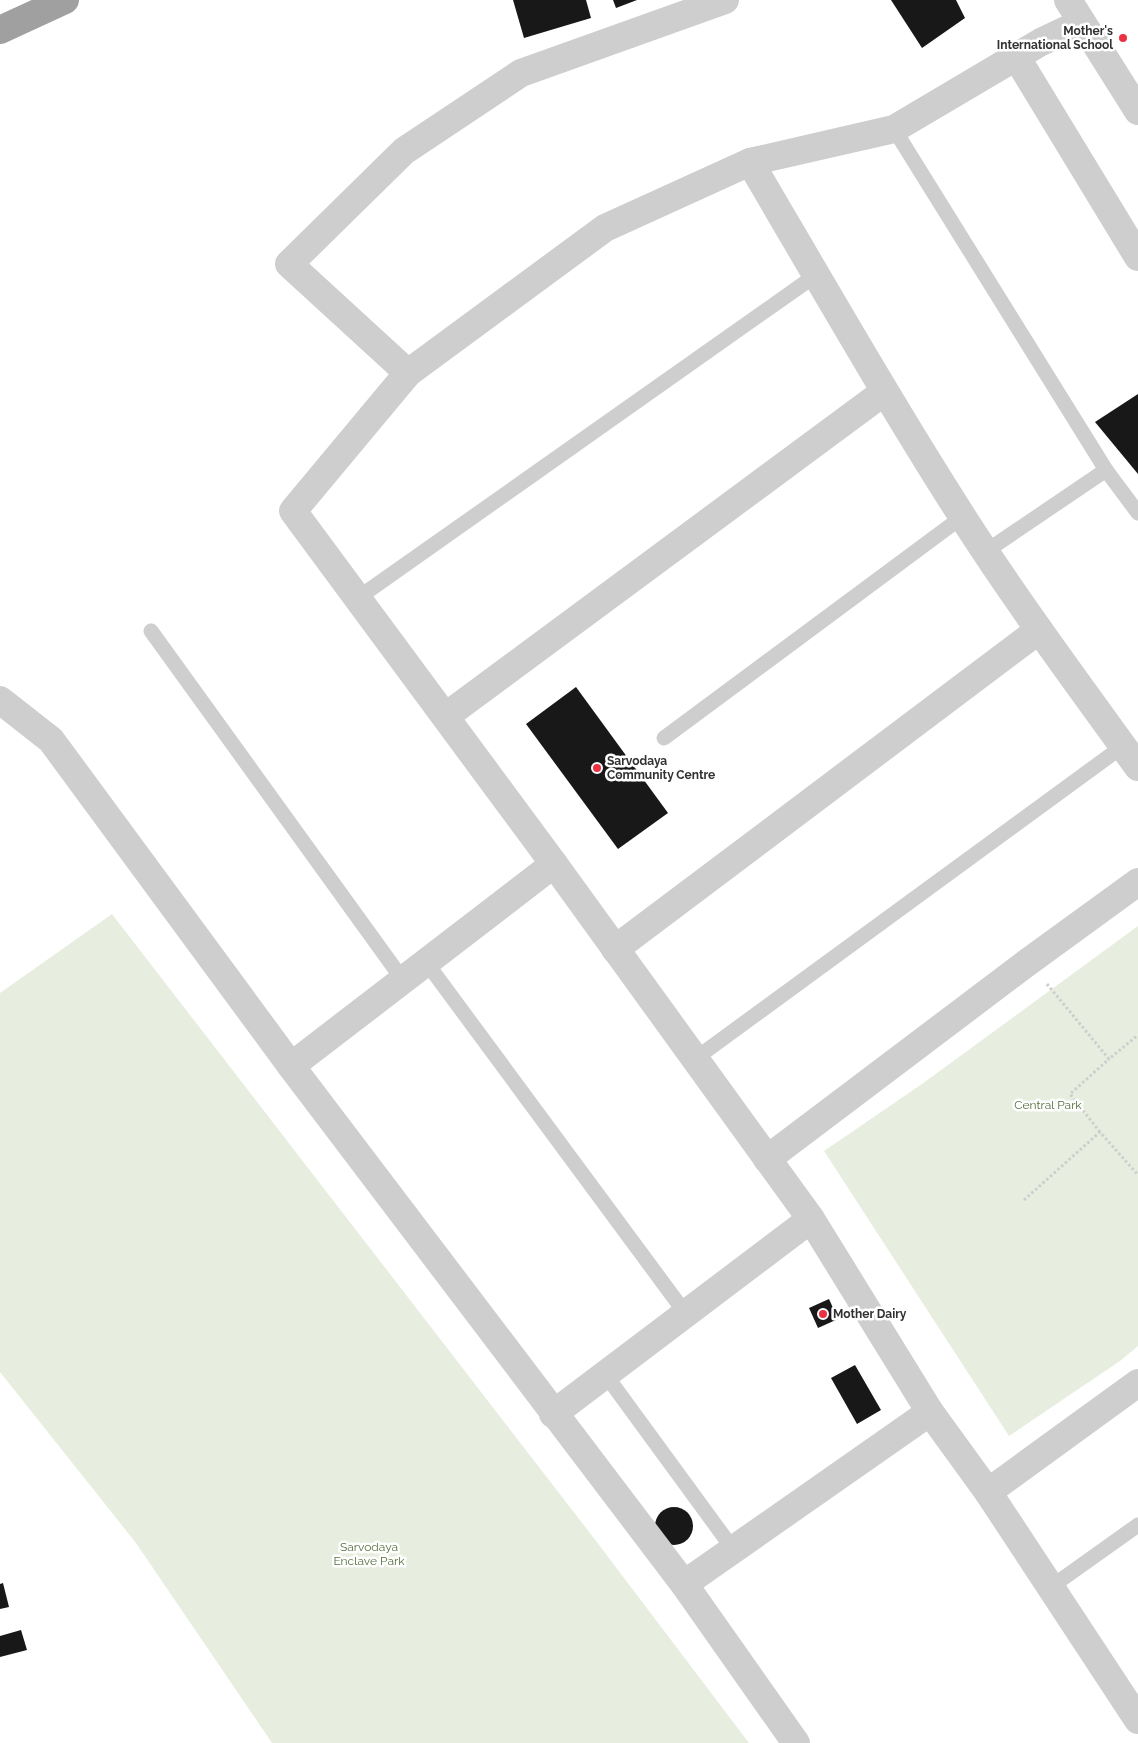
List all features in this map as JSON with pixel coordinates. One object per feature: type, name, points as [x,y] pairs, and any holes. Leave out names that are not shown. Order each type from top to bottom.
[{"type":"highway","points":[[0,30],[65,0]]},
{"type":"street","points":[[408,373],[289,264],[404,151],[521,73],[725,0]]},
{"type":"street","points":[[1134,1705],[988,1492],[930,1412],[811,1219],[446,716],[293,511],[408,373],[605,228],[750,162],[894,129],[1016,58],[1075,11],[1138,111]]},
{"type":"street","points":[[1016,58],[1138,257]]},
{"type":"street","points":[[750,162],[884,392],[962,517],[1039,630],[1131,756]]},
{"type":"street","points":[[446,716],[884,392]]},
{"type":"street","points":[[614,948],[1039,630]]},
{"type":"street","points":[[0,700],[52,740],[291,1066],[553,1414],[684,1584],[796,1743]]},
{"type":"street","points":[[291,1066],[554,864]]},
{"type":"street","points":[[767,1159],[1028,962],[1138,882]]},
{"type":"street","points":[[553,1414],[811,1219]]},
{"type":"street","points":[[988,1492],[1138,1384]]},
{"type":"street","points":[[684,1584],[930,1412]]},
{"type":"lane","points":[[894,129],[1106,470],[1138,513]]},
{"type":"lane","points":[[358,598],[816,275]]},
{"type":"lane","points":[[985,552],[1106,470]]},
{"type":"lane","points":[[664,738],[962,517]]},
{"type":"lane","points":[[152,631],[403,980]]},
{"type":"lane","points":[[695,1059],[1131,756]]},
{"type":"lane","points":[[426,962],[686,1314]]},
{"type":"lane","points":[[605,1374],[733,1549]]},
{"type":"lane","points":[[1051,1586],[1138,1525]]},
{"type":"path","points":[[1028,962],[1110,1059]]},
{"type":"path","points":[[1138,1035],[1070,1094],[1138,1175]]},
{"type":"path","points":[[1024,1200],[1100,1132]]},
{"type":"green space","name":"Sarvodaya Enclave Park","points":[[112,914],[593,1537],[749,1743],[272,1743],[136,1543],[0,1372],[0,993]]},
{"type":"green space","name":"Central Park","points":[[1138,926],[1138,1346],[1120,1361],[1009,1436],[824,1151],[922,1084]]},
{"type":"building","points":[[513,0],[586,0],[591,18],[524,38]]},
{"type":"building","points":[[613,0],[637,0],[616,8]]},
{"type":"building","points":[[891,0],[956,0],[965,18],[922,48]]},
{"type":"building","points":[[1138,394],[1138,474],[1095,422]]},
{"type":"building","points":[[576,687],[668,813],[618,849],[526,724]]},
{"type":"building","points":[[829,1299],[838,1319],[818,1328],[809,1308]]},
{"type":"building","points":[[855,1365],[881,1410],[857,1424],[831,1378]]},
{"type":"building","points":[[674,1507],[687,1513],[693,1526],[687,1539],[674,1545],[661,1539],[655,1526],[661,1513]]},
{"type":"building","points":[[3,1583],[9,1607],[0,1609],[0,1584]]},
{"type":"building","points":[[21,1630],[27,1650],[0,1657],[0,1636]]},
{"type":"place","name":"Mother's International School","points":[[1123,38]]},
{"type":"place","name":"Sarvodaya Community Centre","points":[[597,768]]},
{"type":"place","name":"Mother Dairy","points":[[823,1314]]}]
